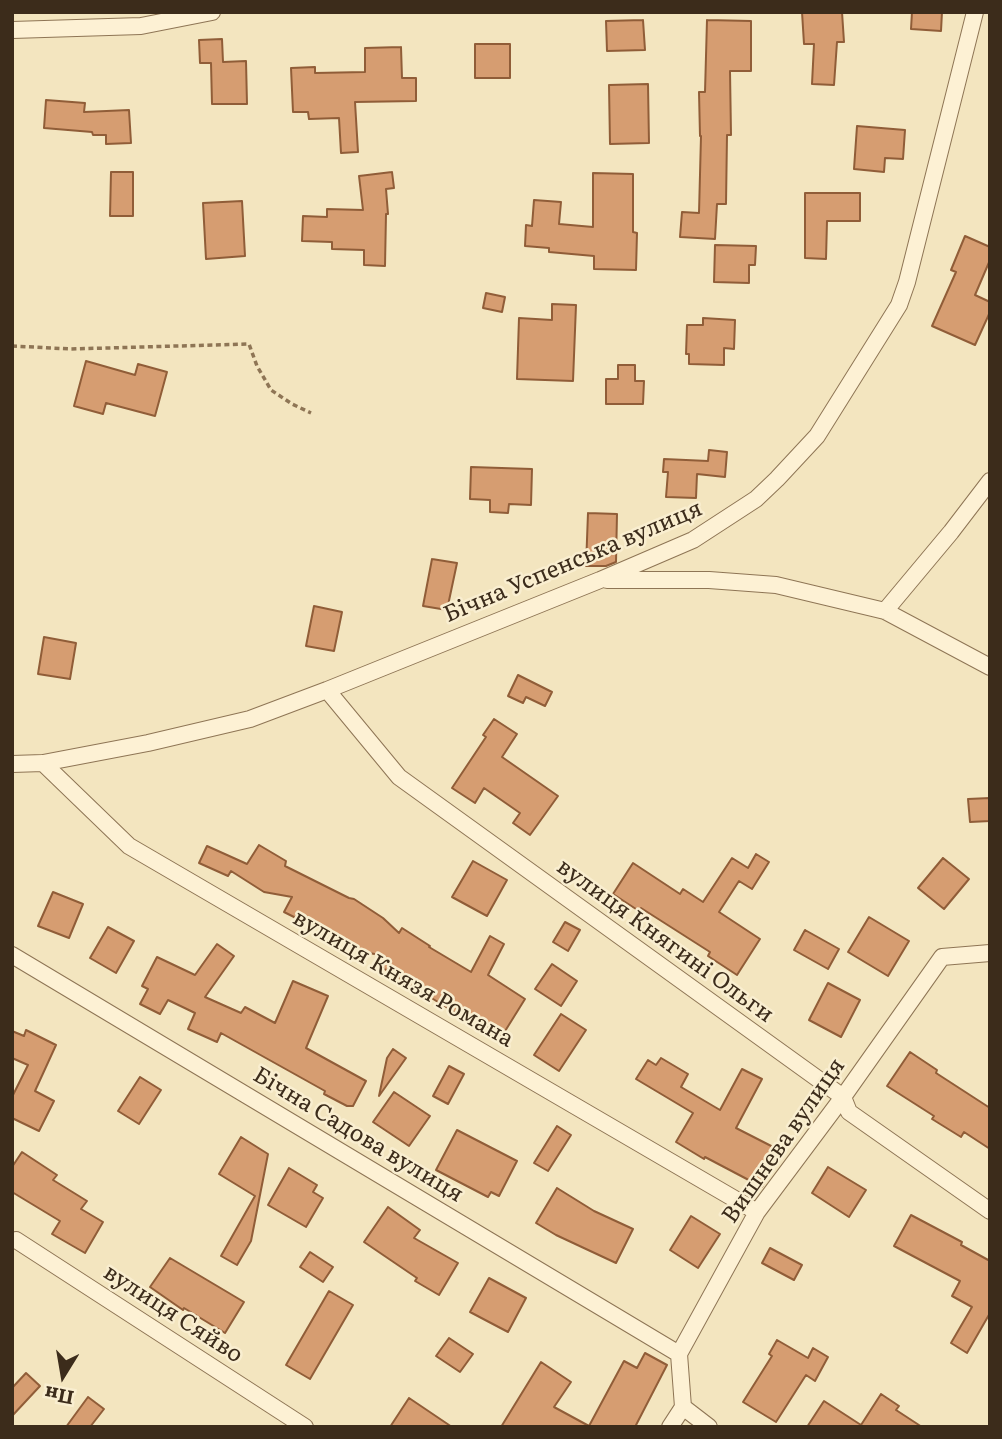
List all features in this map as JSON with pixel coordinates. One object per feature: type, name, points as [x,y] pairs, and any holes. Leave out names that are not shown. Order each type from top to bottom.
[{"type":"street","points":[[12,30],[141,26],[212,12]]},
{"type":"street","name":"Бічна Успенська вулиця","points":[[43,763],[148,743],[250,719],[600,580],[693,540],[756,499],[817,436],[899,304],[907,282],[975,12]]},
{"type":"street","points":[[885,611],[990,481]]},
{"type":"street","points":[[600,580],[709,580],[776,585],[885,611],[990,667]]},
{"type":"street","name":"вулиця Княгині Ольги","points":[[327,690],[399,778],[843,1097],[849,1112],[990,1211]]},
{"type":"street","points":[[12,764],[43,763]]},
{"type":"street","name":"вулиця Князя Романа","points":[[43,763],[129,846],[757,1212]]},
{"type":"street","name":"Вишнева вулиця","points":[[679,1354],[757,1212],[942,957],[990,953]]},
{"type":"street","name":"Бічна Садова вулиця","points":[[12,955],[679,1354]]},
{"type":"street","name":"вулиця Сяйво","points":[[16,1240],[305,1427]]},
{"type":"street","points":[[670,1427],[683,1407],[679,1354]]},
{"type":"street","points":[[683,1407],[709,1427]]},
{"type":"path","points":[[12,346],[71,349],[249,344],[257,366],[271,390],[312,413]]},
{"type":"building","points":[[802,12],[842,12],[844,42],[837,42],[834,85],[812,84],[814,44],[804,44]]},
{"type":"building","points":[[912,12],[942,12],[941,31],[911,29]]},
{"type":"building","points":[[643,20],[645,50],[607,51],[606,21]]},
{"type":"building","points":[[707,20],[751,21],[751,71],[730,71],[731,135],[727,135],[726,204],[717,204],[715,239],[680,237],[682,212],[699,213],[699,92],[705,92]]},
{"type":"building","points":[[222,39],[223,62],[246,61],[247,104],[212,104],[211,63],[200,63],[199,40]]},
{"type":"building","points":[[475,44],[510,44],[510,78],[475,78]]},
{"type":"building","points":[[401,47],[402,78],[416,78],[416,101],[355,102],[358,152],[341,153],[339,118],[309,119],[308,112],[293,112],[291,68],[315,67],[315,73],[365,72],[365,48]]},
{"type":"building","points":[[648,84],[649,143],[610,144],[609,85]]},
{"type":"building","points":[[46,100],[85,103],[84,112],[129,110],[131,143],[106,144],[106,135],[44,128]]},
{"type":"building","points":[[857,126],[905,130],[903,159],[885,158],[884,172],[854,169]]},
{"type":"building","points":[[111,172],[133,172],[133,216],[110,216]]},
{"type":"building","points":[[392,172],[394,188],[386,189],[388,214],[385,266],[364,265],[364,250],[332,249],[332,242],[302,241],[303,216],[327,217],[327,209],[363,210],[359,176]]},
{"type":"building","points":[[593,173],[633,174],[633,232],[637,233],[636,270],[594,269],[594,256],[549,252],[549,248],[525,246],[526,225],[532,226],[534,200],[561,202],[559,224],[593,227]]},
{"type":"building","points":[[805,193],[860,193],[860,221],[827,221],[826,259],[805,258]]},
{"type":"building","points":[[242,201],[245,256],[206,259],[203,203]]},
{"type":"building","points":[[965,236],[990,247],[990,260],[975,295],[990,302],[990,312],[975,345],[932,326],[956,272],[951,270]]},
{"type":"building","points":[[715,245],[756,246],[755,265],[749,265],[749,283],[714,282]]},
{"type":"building","points":[[486,293],[505,297],[502,312],[483,308]]},
{"type":"building","points":[[552,304],[576,305],[573,381],[517,379],[519,318],[552,320]]},
{"type":"building","points":[[703,318],[735,320],[734,349],[724,348],[724,365],[689,364],[689,354],[686,354],[687,325],[703,325]]},
{"type":"building","points":[[86,361],[135,375],[138,364],[167,372],[155,416],[106,403],[103,414],[74,406]]},
{"type":"building","points":[[618,365],[635,365],[635,381],[644,381],[643,404],[606,404],[606,379],[618,379]]},
{"type":"building","points":[[709,450],[727,452],[725,477],[697,474],[696,498],[666,497],[668,472],[663,472],[664,459],[708,461]]},
{"type":"building","points":[[471,467],[532,469],[531,505],[509,504],[508,513],[490,512],[490,500],[470,499]]},
{"type":"building","points":[[588,513],[617,514],[616,562],[606,566],[586,566]]},
{"type":"building","points":[[432,559],[457,563],[447,610],[423,606]]},
{"type":"building","points":[[314,606],[342,612],[334,651],[306,646]]},
{"type":"building","points":[[44,637],[76,643],[70,679],[38,674]]},
{"type":"building","points":[[518,675],[552,692],[545,706],[526,697],[523,703],[508,696]]},
{"type":"building","points":[[494,719],[517,734],[502,757],[558,796],[530,835],[513,823],[520,813],[484,788],[475,803],[452,788],[486,737],[483,735]]},
{"type":"building","points":[[990,798],[990,821],[970,822],[968,799]]},
{"type":"building","points":[[259,845],[286,861],[285,866],[354,899],[383,918],[399,933],[402,928],[471,972],[490,936],[504,944],[488,975],[525,999],[502,1036],[462,1010],[459,1015],[378,965],[384,956],[360,951],[319,924],[316,928],[284,912],[292,897],[264,892],[231,871],[228,876],[199,863],[207,846],[247,864]]},
{"type":"building","points":[[756,854],[769,862],[752,889],[739,881],[719,912],[760,939],[737,975],[708,956],[710,952],[641,908],[639,911],[613,894],[633,863],[680,894],[683,889],[703,902],[732,858],[748,868]]},
{"type":"building","points":[[943,858],[969,879],[944,909],[918,888]]},
{"type":"building","points":[[473,861],[507,880],[487,916],[452,897]]},
{"type":"building","points":[[53,892],[83,904],[69,938],[38,926]]},
{"type":"building","points":[[869,917],[909,941],[888,976],[848,952]]},
{"type":"building","points":[[565,922],[580,930],[568,951],[553,942]]},
{"type":"building","points":[[108,927],[134,941],[116,973],[90,958]]},
{"type":"building","points":[[805,930],[839,949],[828,969],[794,950]]},
{"type":"building","points":[[217,944],[234,956],[205,997],[241,1013],[245,1007],[275,1023],[293,981],[328,996],[306,1048],[366,1081],[353,1106],[347,1106],[324,1094],[325,1091],[221,1033],[217,1042],[188,1029],[195,1013],[168,1000],[160,1014],[140,1004],[148,989],[142,986],[157,957],[195,975]]},
{"type":"building","points":[[552,964],[577,981],[561,1006],[535,989]]},
{"type":"building","points":[[828,983],[860,1000],[841,1037],[809,1020]]},
{"type":"building","points":[[561,1014],[586,1030],[559,1071],[534,1055]]},
{"type":"building","points":[[26,1030],[56,1045],[35,1091],[54,1101],[39,1131],[12,1118],[12,1097],[28,1065],[12,1058],[12,1031],[24,1036]]},
{"type":"building","points":[[393,1049],[406,1058],[379,1096],[387,1058]]},
{"type":"building","points":[[910,1052],[937,1070],[936,1073],[990,1108],[990,1149],[964,1132],[961,1137],[887,1086]]},
{"type":"building","points":[[661,1058],[688,1074],[681,1087],[720,1110],[742,1069],[762,1079],[736,1128],[781,1151],[762,1187],[676,1142],[693,1113],[636,1079],[648,1060],[656,1065]]},
{"type":"building","points":[[449,1066],[464,1074],[448,1104],[433,1096]]},
{"type":"building","points":[[140,1077],[161,1090],[139,1124],[118,1111]]},
{"type":"building","points":[[394,1092],[430,1116],[409,1146],[373,1122]]},
{"type":"building","points":[[557,1126],[571,1135],[548,1171],[534,1163]]},
{"type":"building","points":[[457,1130],[517,1161],[499,1196],[491,1192],[488,1197],[436,1170]]},
{"type":"building","points":[[241,1137],[268,1154],[251,1241],[237,1265],[221,1256],[255,1196],[219,1174]]},
{"type":"building","points":[[22,1152],[57,1175],[53,1180],[87,1201],[81,1209],[103,1222],[85,1253],[52,1234],[60,1221],[12,1192],[12,1167]]},
{"type":"building","points":[[828,1167],[866,1190],[849,1217],[812,1193]]},
{"type":"building","points":[[289,1168],[317,1185],[313,1192],[323,1198],[306,1227],[268,1205]]},
{"type":"building","points":[[557,1188],[594,1211],[633,1229],[616,1263],[536,1223]]},
{"type":"building","points":[[388,1207],[420,1230],[414,1238],[458,1263],[439,1295],[415,1281],[417,1278],[364,1242]]},
{"type":"building","points":[[911,1215],[962,1242],[961,1245],[990,1261],[990,1313],[967,1353],[951,1343],[972,1307],[952,1296],[960,1281],[894,1246]]},
{"type":"building","points":[[691,1216],[720,1234],[698,1268],[670,1250]]},
{"type":"building","points":[[770,1248],[802,1265],[794,1280],[762,1263]]},
{"type":"building","points":[[310,1252],[333,1267],[323,1282],[300,1267]]},
{"type":"building","points":[[170,1258],[244,1302],[225,1333],[184,1308],[183,1310],[150,1287]]},
{"type":"building","points":[[489,1278],[526,1298],[508,1332],[470,1312]]},
{"type":"building","points":[[329,1291],[353,1305],[310,1379],[286,1365]]},
{"type":"building","points":[[449,1338],[473,1354],[460,1372],[436,1356]]},
{"type":"building","points":[[777,1340],[808,1358],[813,1348],[828,1357],[815,1381],[806,1375],[776,1422],[743,1402],[772,1356],[769,1354]]},
{"type":"building","points":[[645,1353],[667,1365],[635,1427],[501,1427],[541,1362],[571,1382],[554,1407],[589,1426],[624,1361],[637,1368]]},
{"type":"building","points":[[26,1373],[40,1386],[12,1416],[12,1388]]},
{"type":"building","points":[[881,1394],[899,1406],[896,1410],[922,1427],[807,1427],[824,1401],[861,1425]]},
{"type":"building","points":[[88,1397],[104,1409],[90,1427],[66,1427]]},
{"type":"building","points":[[409,1398],[452,1427],[390,1427]]}]
